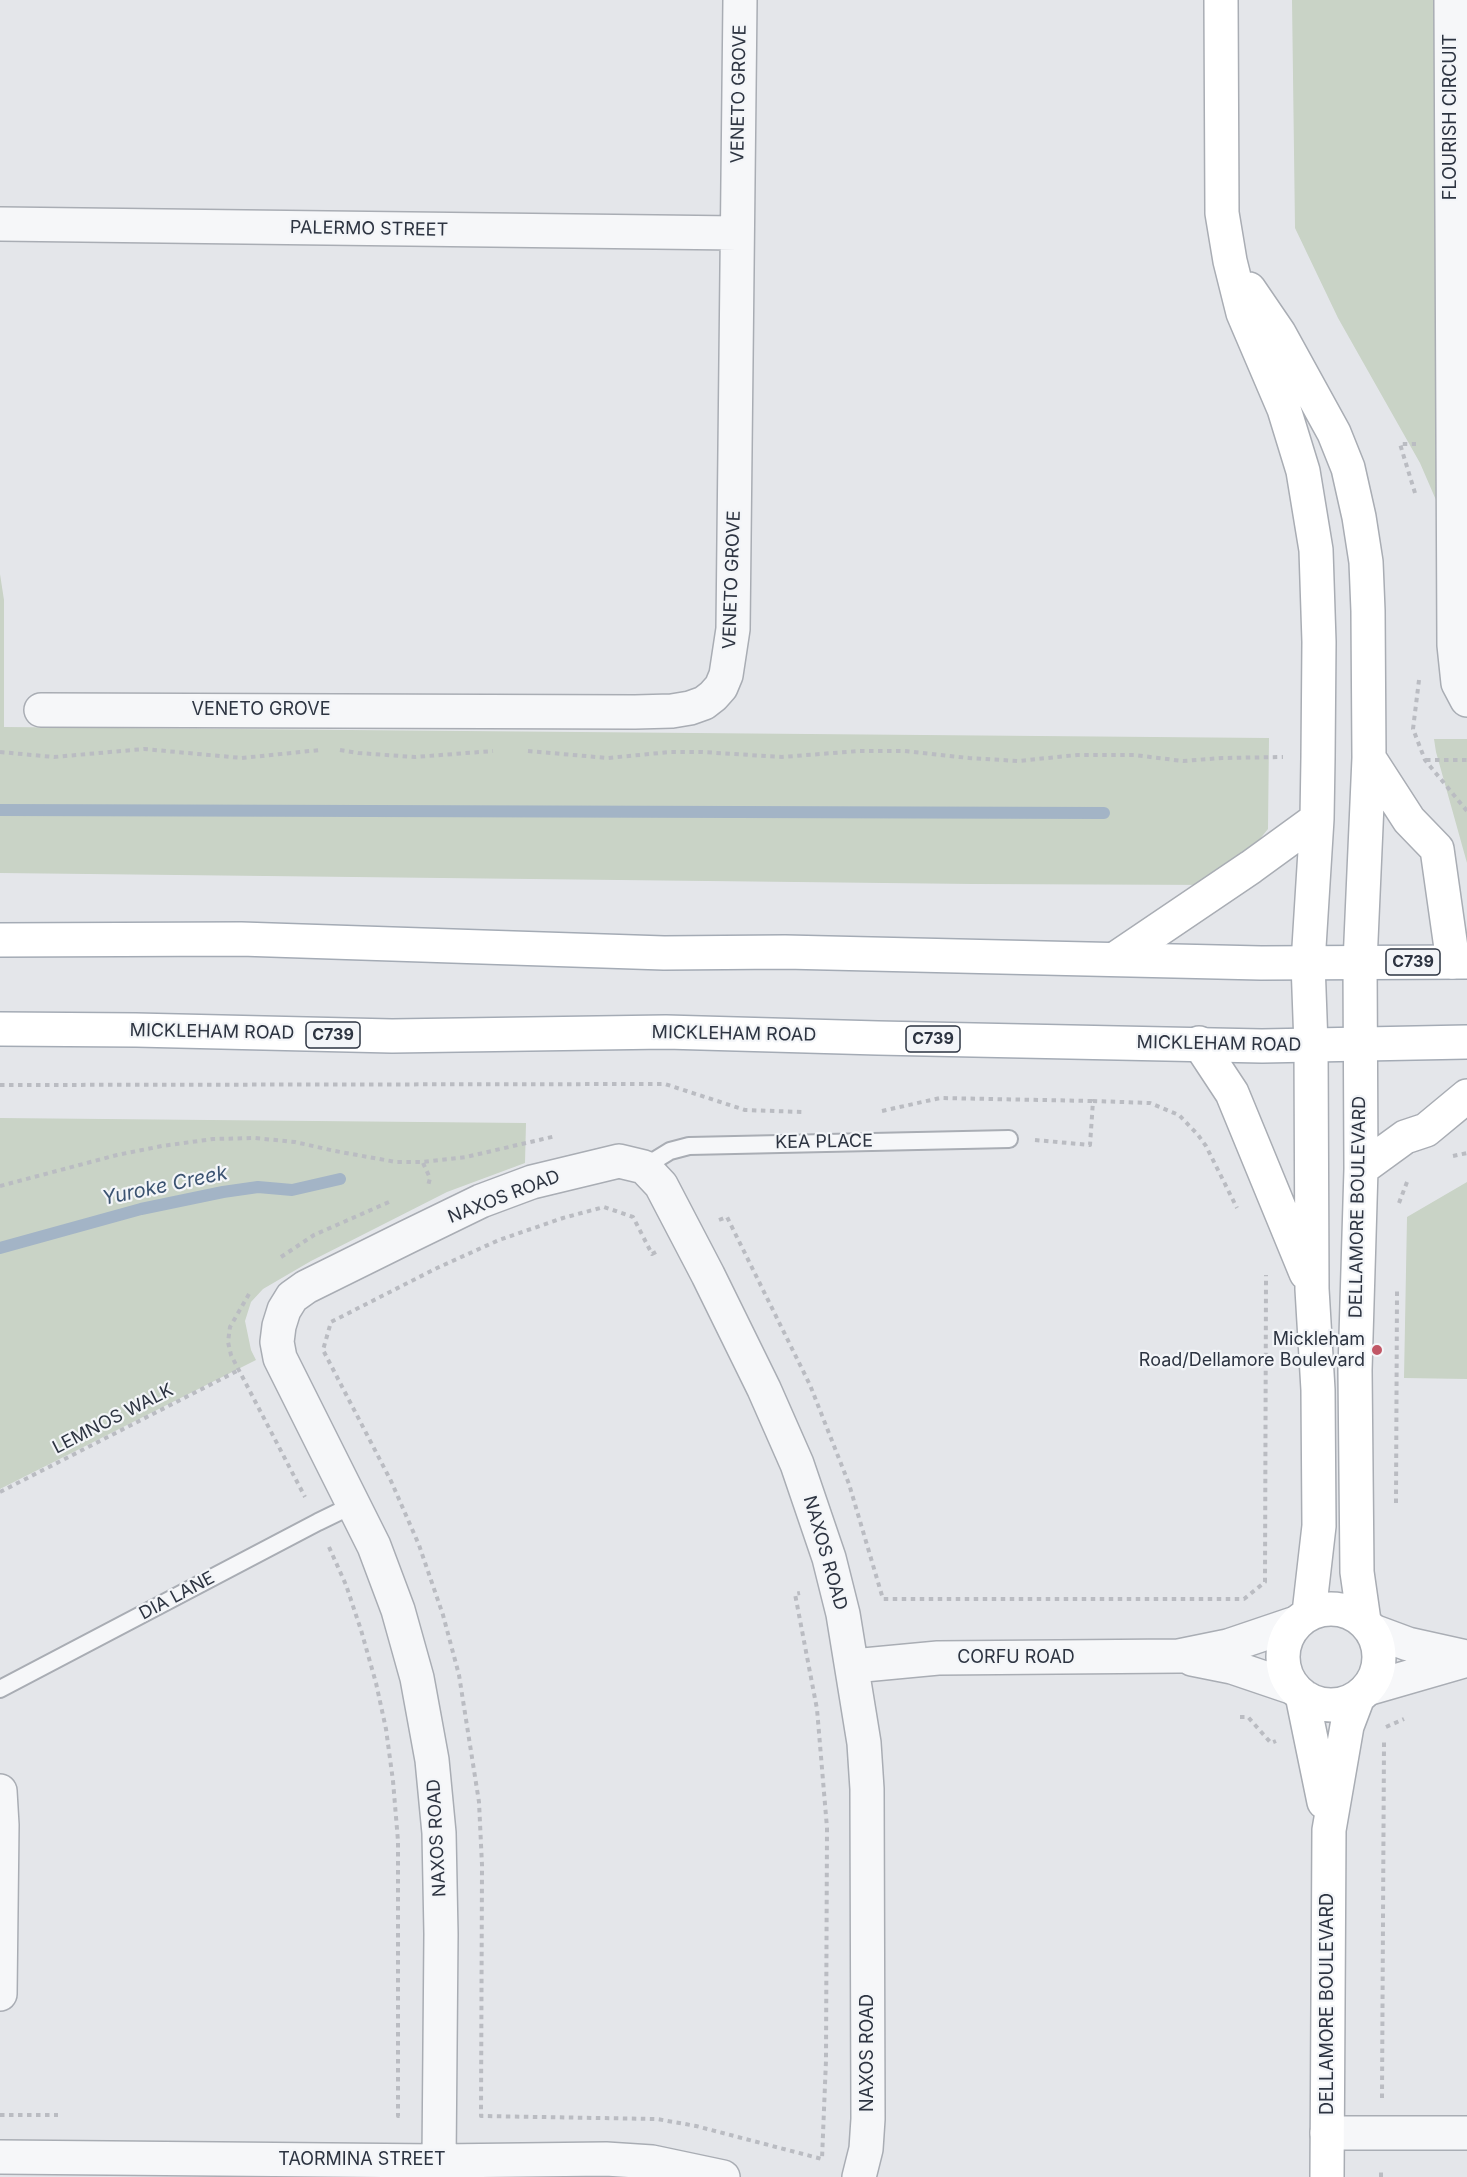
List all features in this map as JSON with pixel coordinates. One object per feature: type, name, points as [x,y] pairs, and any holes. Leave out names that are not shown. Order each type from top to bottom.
[{"type":"street","name":"VENETO GROVE","points":[[41,710],[672,711],[704,703],[721,687],[726,675],[733,629],[740,0]]},
{"type":"street","points":[[1221,0],[1222,213],[1230,261],[1243,313],[1284,409],[1303,471],[1316,550],[1319,598],[1317,819],[1308,963],[1311,1045],[1312,1289],[1318,1390],[1319,1526],[1302,1618],[1286,1641],[1283,1662],[1286,1676],[1298,1692],[1315,1703],[1329,1705],[1344,1703],[1362,1693],[1408,1676],[1467,1659]]},
{"type":"street","name":"FLOURISH CIRCUIT","points":[[1451,0],[1454,645],[1458,683],[1467,700]]},
{"type":"street","name":"PALERMO STREET","points":[[0,224],[737,233]]},
{"type":"street","name":"DELLAMORE BOULEVARD","points":[[1230,261],[1279,333],[1334,433],[1348,468],[1366,562],[1370,758],[1360,963],[1361,1169],[1354,1370],[1357,1572],[1368,1626]]},
{"type":"street","points":[[1370,758],[1409,820],[1437,849],[1460,962]]},
{"type":"street","points":[[1115,959],[1251,867],[1317,819]]},
{"type":"street","name":"C739","points":[[0,940],[241,939],[664,953],[785,952],[1308,963],[1460,962]]},
{"type":"street","name":"MICKLEHAM ROAD","points":[[0,1029],[392,1036],[666,1032],[1262,1046],[1467,1042]]},
{"type":"street","points":[[1199,1043],[1233,1093],[1312,1289]]},
{"type":"street","points":[[1361,1169],[1405,1137],[1426,1130],[1467,1096]]},
{"type":"street","name":"NAXOS ROAD","points":[[439,2161],[439,1855],[432,1760],[417,1678],[398,1610],[374,1546],[280,1358],[277,1342],[279,1326],[284,1310],[292,1297],[306,1287],[481,1201],[532,1182],[619,1161],[644,1167],[661,1185],[764,1389],[798,1464],[829,1557],[853,1666],[864,1743],[868,1859],[868,2119],[866,2148],[859,2177]]},
{"type":"street","points":[[1302,1618],[1323,1609],[1338,1608],[1352,1612],[1368,1626],[1423,1648],[1467,1659]]},
{"type":"street","name":"CORFU ROAD","points":[[853,1666],[938,1658],[1179,1656],[1228,1646],[1302,1618]]},
{"type":"street","points":[[1362,1693],[1376,1676],[1379,1661],[1379,1646],[1368,1626]]},
{"type":"street","name":"CORFU ROAD","points":[[1179,1656],[1232,1667],[1298,1692]]},
{"type":"street","name":"DELLAMORE BOULEVARD","points":[[1298,1692],[1317,1762],[1329,1830]]},
{"type":"street","name":"DELLAMORE BOULEVARD","points":[[1327,2177],[1329,1830],[1347,1726],[1362,1693]]},
{"type":"street","points":[[0,1791],[2,1825],[0,1994]]},
{"type":"street","points":[[1327,2133],[1467,2133]]},
{"type":"street","name":"TAORMINA STREET","points":[[0,2157],[439,2161],[606,2159],[652,2162],[723,2177]]},
{"type":"lane","name":"KEA PLACE","points":[[644,1167],[670,1151],[689,1146],[1009,1139]]},
{"type":"lane","name":"DIA LANE","points":[[0,1689],[355,1504]]},
{"type":"path","points":[[0,752],[54,757],[144,749],[242,758],[326,750]]},
{"type":"path","points":[[335,749],[415,757],[501,750]]},
{"type":"path","points":[[522,751],[608,758],[670,752],[782,757],[860,750],[904,751],[1018,761],[1077,755],[1134,755],[1183,761],[1283,757]]},
{"type":"path","points":[[1467,760],[1425,760],[1467,811]]},
{"type":"path","points":[[0,1085],[665,1084],[745,1110],[812,1113]]},
{"type":"path","points":[[878,1112],[940,1098],[1093,1101]]},
{"type":"path","points":[[0,1186],[117,1155],[213,1139],[255,1138],[295,1142],[396,1162]]},
{"type":"path","points":[[1206,1146],[1240,1215]]},
{"type":"path","points":[[423,1162],[430,1178],[427,1190]]},
{"type":"path","points":[[1398,1212],[1398,1204],[1410,1175]]},
{"type":"path","points":[[481,2116],[482,1865],[479,1802],[459,1675],[443,1615],[419,1545],[391,1482],[323,1350],[331,1322],[437,1268],[499,1240],[604,1207],[633,1216],[652,1254],[727,1217],[783,1327],[822,1412],[849,1484],[883,1599],[1244,1599],[1265,1582],[1266,1270]]},
{"type":"path","points":[[1396,1513],[1397,1279]]},
{"type":"path","name":"LEMNOS WALK","points":[[0,1492],[239,1370],[318,1522]]},
{"type":"path","points":[[318,1522],[346,1586],[361,1630],[378,1694],[393,1781],[398,1841],[398,2116],[657,2119],[696,2126],[822,2158],[825,2108],[827,1827],[817,1709],[795,1594],[876,1574]]},
{"type":"path","points":[[1384,1728],[1410,1716],[1408,1676]]},
{"type":"path","points":[[1381,2177],[1384,1737]]},
{"type":"path","points":[[0,2115],[58,2115]]},
{"type":"shaded area","points":[[1292,0],[1435,0],[1436,500],[1420,463],[1338,318],[1295,228]]},
{"type":"shaded area","points":[[0,574],[4,600],[4,727],[1269,738],[1268,829],[1222,885],[0,873]]},
{"type":"shaded area","points":[[1434,739],[1467,739],[1467,863],[1436,752]]},
{"type":"shaded area","points":[[0,1118],[526,1123],[525,1163],[447,1192],[311,1261],[263,1289],[251,1302],[245,1321],[251,1350],[256,1360],[0,1489]]},
{"type":"shaded area","points":[[1467,1182],[1467,1379],[1404,1378],[1407,1217]]},
{"type":"waterway","points":[[0,810],[1104,813]]},
{"type":"waterway","name":"Yuroke Creek","points":[[0,1248],[141,1209],[223,1192],[258,1187],[292,1190],[340,1179]]},
{"type":"place","name":"Mickleham Road/Dellamore Boulevard","points":[[1377,1350]]}]
